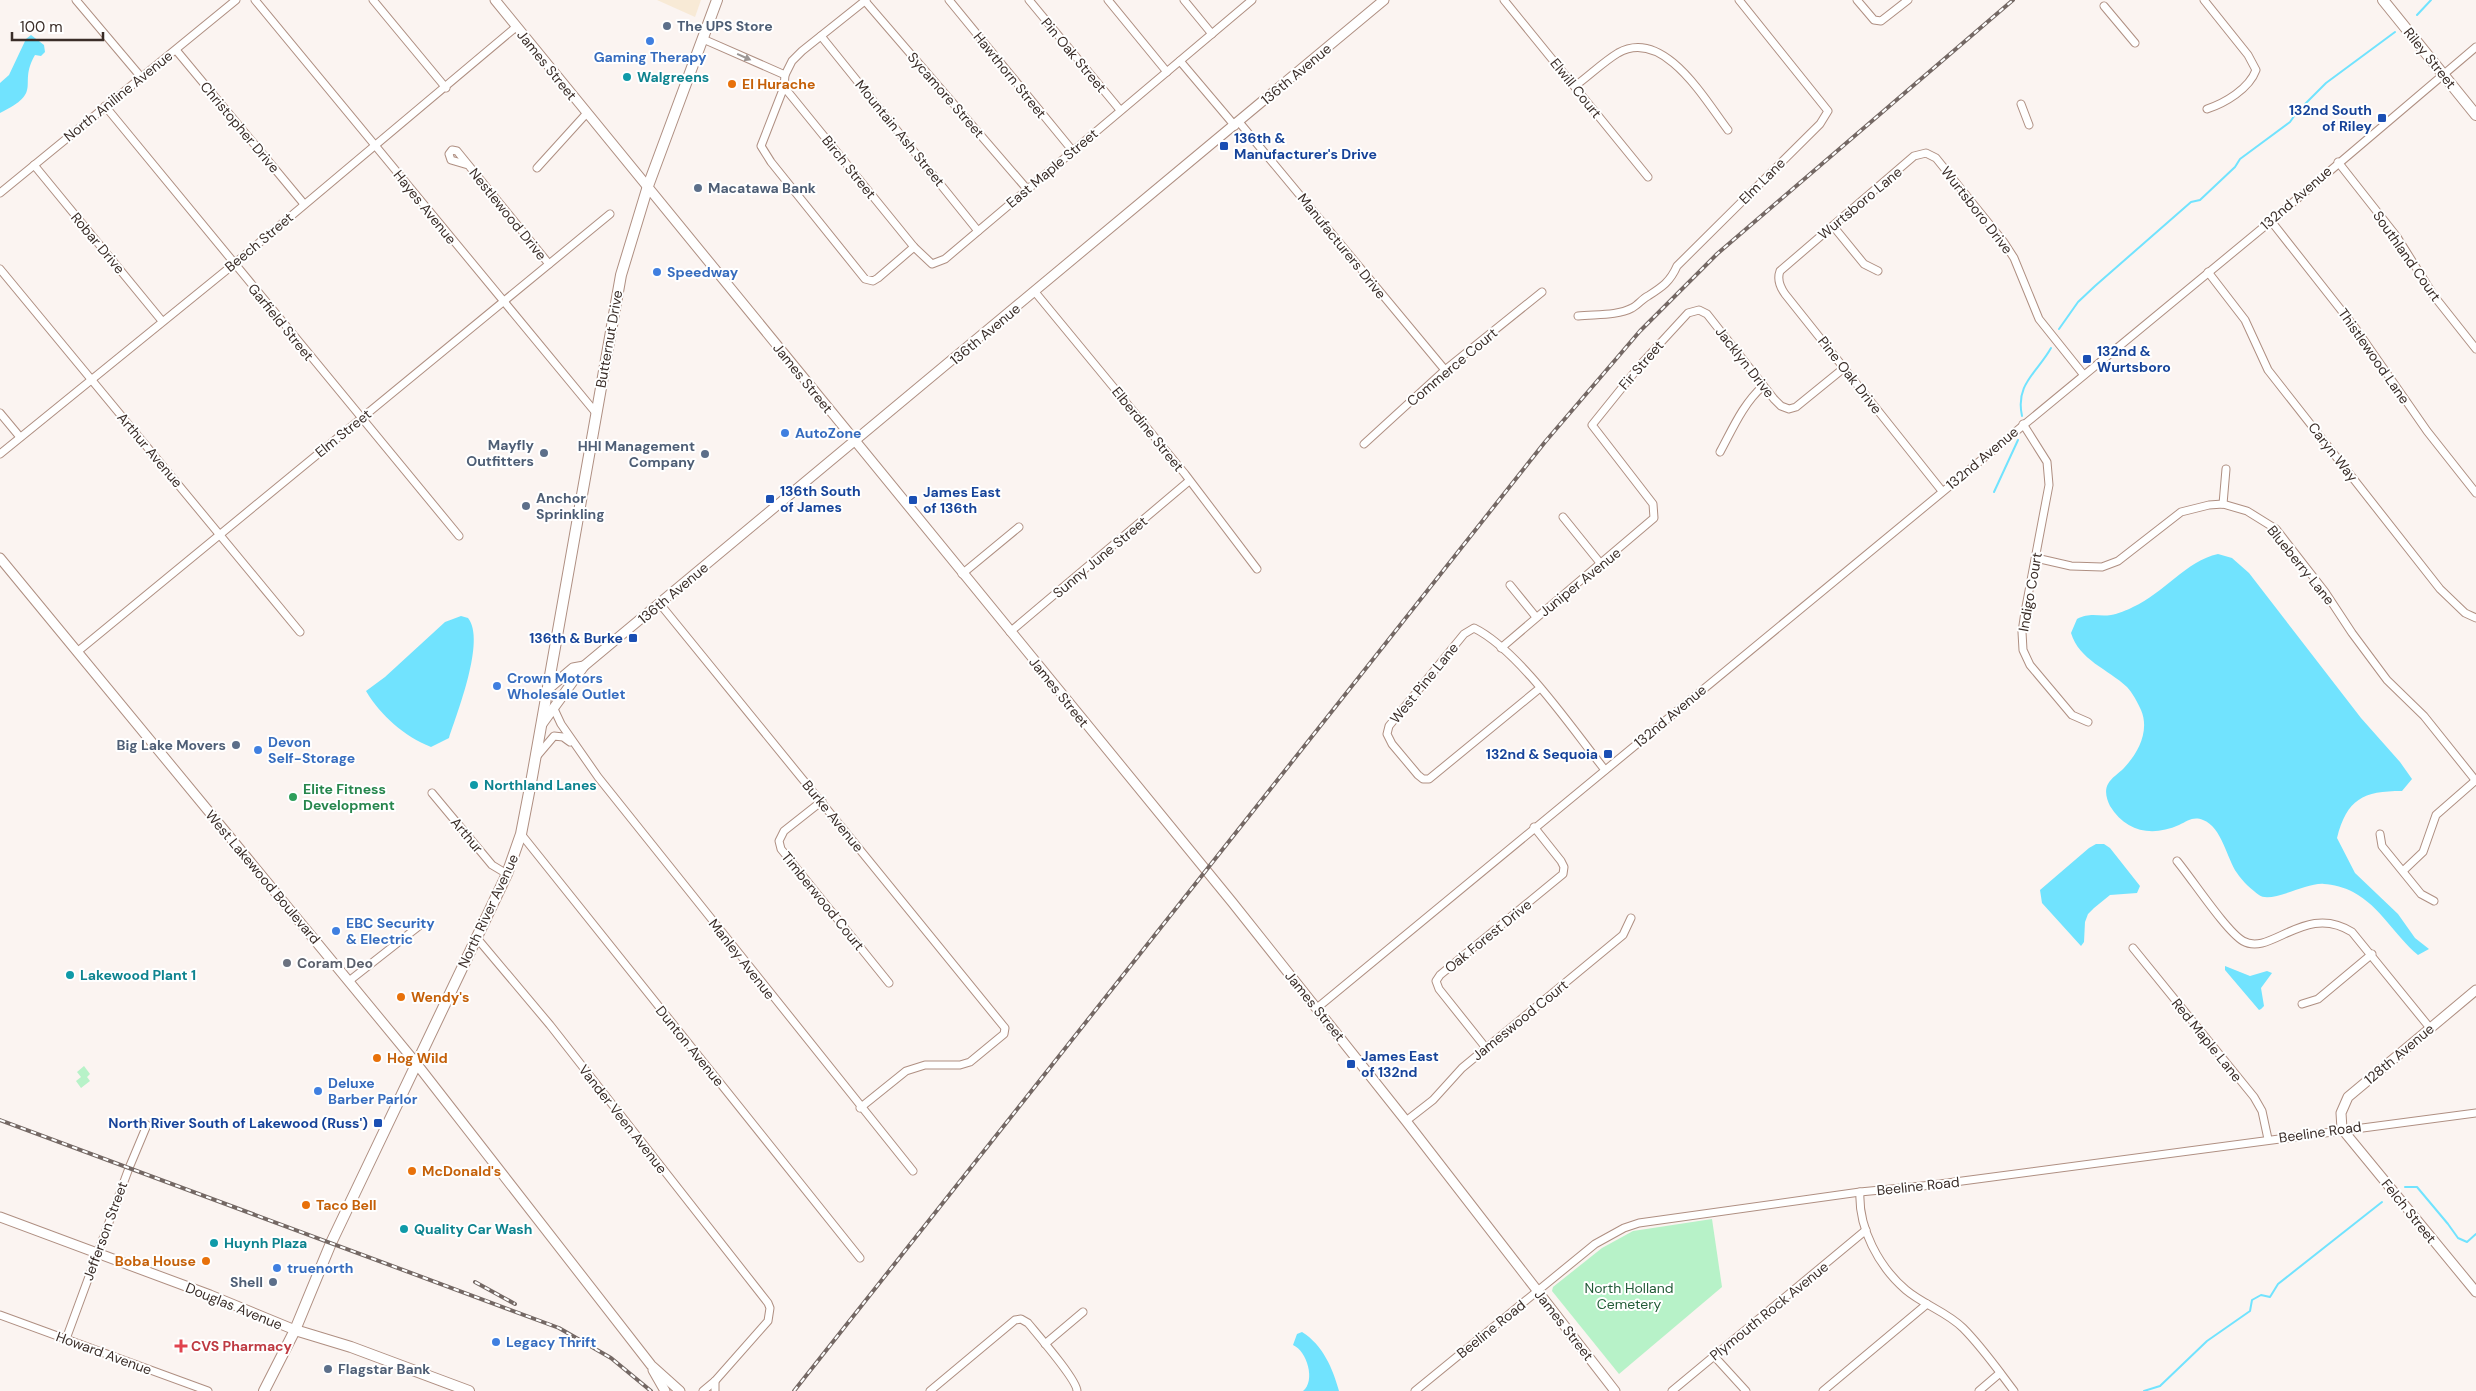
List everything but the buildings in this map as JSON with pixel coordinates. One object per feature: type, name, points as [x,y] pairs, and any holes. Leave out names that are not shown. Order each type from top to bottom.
[{"type":"main road","name":"Butternut Drive","points":[[547,690],[621,275],[648,186],[717,0]]},
{"type":"main road","name":"Riley Street","points":[[2383,0],[2476,115]]},
{"type":"main road","name":"North River Avenue","points":[[264,1391],[295,1330],[331,1243],[506,874],[521,834],[547,690]]},
{"type":"main road","name":"Douglas Avenue","points":[[295,1330],[352,1348],[470,1391]]},
{"type":"street","points":[[76,0],[141,77]]},
{"type":"street","name":"North Aniline Avenue","points":[[0,194],[236,0]]},
{"type":"street","name":"Hayes Avenue","points":[[255,0],[596,414]]},
{"type":"street","points":[[373,0],[446,88]]},
{"type":"street","name":"James Street","points":[[495,0],[586,114],[648,186],[854,442],[1317,1008],[1615,1391]]},
{"type":"street","name":"Hawthorn Street","points":[[948,0],[1072,150]]},
{"type":"street","name":"Pin Oak Street","points":[[1029,0],[1120,110]]},
{"type":"street","points":[[1108,0],[1167,72]]},
{"type":"street","points":[[1184,0],[1212,34]]},
{"type":"street","name":"East Maple Street","points":[[914,247],[932,264],[938,263],[1252,0]]},
{"type":"street","name":"136th Avenue","points":[[541,724],[554,709],[584,666],[1384,0]]},
{"type":"street","name":"Elwill Court","points":[[1504,0],[1648,177]]},
{"type":"street","name":"Elm Lane","points":[[1578,316],[1617,313],[1633,308],[1646,296],[1665,286],[1672,278],[1677,266],[1820,124],[1828,111],[1739,0]]},
{"type":"street","points":[[1857,0],[1870,17],[1877,20],[1882,20],[1908,0]]},
{"type":"street","points":[[2204,0],[2248,55],[2256,70],[2253,78],[2223,104],[2207,109]]},
{"type":"street","points":[[865,1],[802,51],[784,74],[784,87],[761,146],[771,162],[865,279],[873,280],[891,268],[914,247]]},
{"type":"street","name":"Sycamore Street","points":[[865,1],[1026,189]]},
{"type":"street","points":[[2104,6],[2135,43]]},
{"type":"street","name":"Beech Street","points":[[0,454],[234,264],[446,88],[516,27]]},
{"type":"street","name":"Mountain Ash Street","points":[[821,36],[978,231]]},
{"type":"street","points":[[704,38],[784,74]]},
{"type":"street","name":"132nd Avenue","points":[[1317,1008],[2271,220],[2338,162],[2444,76],[2476,47]]},
{"type":"street","points":[[1575,86],[1618,54],[1634,48],[1653,50],[1676,65],[1728,130]]},
{"type":"street","name":"Christopher Drive","points":[[176,50],[304,204]]},
{"type":"street","name":"Manufacturers Drive","points":[[1180,61],[1237,124],[1445,370]]},
{"type":"street","name":"Birch Street","points":[[784,87],[914,247]]},
{"type":"street","points":[[2021,104],[2029,125]]},
{"type":"street","name":"Garfield Street","points":[[105,106],[459,536]]},
{"type":"street","points":[[537,168],[586,114]]},
{"type":"street","name":"Wurtsboro Lane","points":[[1795,259],[1914,156],[1926,153]]},
{"type":"street","name":"Wurtsboro Drive","points":[[1926,153],[1942,164],[2003,241],[2014,258],[2039,319],[2083,374]]},
{"type":"street","name":"Southland Court","points":[[2338,162],[2397,237],[2434,296],[2476,349]]},
{"type":"street","name":"Robar Drive","points":[[34,165],[162,321]]},
{"type":"street","name":"Nestlewood Drive","points":[[468,165],[549,264]]},
{"type":"street","name":"Elm Street","points":[[77,652],[610,214]]},
{"type":"street","name":"Thistlewood Lane","points":[[2271,220],[2334,299],[2427,431],[2476,493]]},
{"type":"street","points":[[1833,226],[1864,264],[1878,271]]},
{"type":"street","name":"Pine Oak Drive","points":[[1795,259],[1780,271],[1780,286],[1942,491]]},
{"type":"street","name":"Arthur Avenue","points":[[0,269],[300,632]]},
{"type":"street","name":"Caryn Way","points":[[2208,272],[2245,320],[2268,370],[2440,589],[2465,613],[2476,618]]},
{"type":"street","name":"Elberdine Street","points":[[1035,292],[1189,481],[1257,569]]},
{"type":"street","name":"Commerce Court","points":[[1364,444],[1445,370],[1542,292]]},
{"type":"street","name":"Jacklyn Drive","points":[[1695,310],[1707,314],[1781,406],[1789,409],[1796,406],[1844,368]]},
{"type":"street","name":"Fir Street","points":[[1655,513],[1653,504],[1592,425],[1642,363],[1688,313],[1695,310]]},
{"type":"street","points":[[1720,452],[1746,403],[1763,386]]},
{"type":"street","points":[[0,414],[20,437]]},
{"type":"street","name":"132nd Avenue","points":[[2023,424],[2033,439]]},
{"type":"street","name":"Indigo Court","points":[[2033,439],[2046,462],[2050,485],[2025,612],[2022,632],[2023,650],[2030,665],[2072,715],[2088,722]]},
{"type":"street","points":[[2223,504],[2226,469]]},
{"type":"street","name":"Sunny June Street","points":[[1010,632],[1189,481]]},
{"type":"street","name":"Blueberry Lane","points":[[2036,558],[2071,566],[2102,568],[2118,561],[2181,512],[2223,504],[2247,511],[2276,529],[2315,578],[2352,633],[2388,680],[2424,716],[2476,781]]},
{"type":"street","name":"Juniper Avenue","points":[[1502,648],[1536,617],[1649,524],[1655,513]]},
{"type":"street","points":[[1563,517],[1602,564]]},
{"type":"street","points":[[962,574],[1019,527]]},
{"type":"street","name":"West Lakewood Boulevard","points":[[0,558],[416,1063],[651,1365],[665,1391]]},
{"type":"street","points":[[1510,585],[1536,617]]},
{"type":"street","name":"Burke Avenue","points":[[660,604],[1005,1028],[1004,1034],[970,1062],[960,1065],[925,1065],[906,1070],[860,1108]]},
{"type":"street","name":"West Pine Lane","points":[[1502,648],[1480,631],[1470,629],[1389,726],[1387,734],[1390,740],[1423,779],[1435,775],[1540,688]]},
{"type":"street","points":[[1502,648],[1540,688],[1605,770]]},
{"type":"street","name":"136th Avenue","points":[[547,690],[573,668],[584,666]]},
{"type":"street","name":"Manley Avenue","points":[[554,709],[575,745],[860,1108],[913,1171]]},
{"type":"street","points":[[535,760],[547,742],[554,736],[563,737],[575,745]]},
{"type":"street","points":[[2403,871],[2423,852],[2436,815],[2476,781]]},
{"type":"street","name":"Arthur","points":[[432,793],[492,865],[506,874]]},
{"type":"street","name":"Timberwood Court","points":[[822,801],[784,831],[779,842],[780,849],[889,983]]},
{"type":"street","name":"Oak Forest Drive","points":[[1486,1048],[1439,989],[1436,981],[1440,974],[1563,874],[1564,867],[1561,861],[1534,827]]},
{"type":"street","name":"Dunton Avenue","points":[[521,834],[860,1258]]},
{"type":"street","points":[[2380,834],[2382,846],[2421,894],[2434,901]]},
{"type":"street","points":[[2177,861],[2242,940],[2261,944],[2307,924],[2339,924],[2352,932],[2372,954],[2430,1028]]},
{"type":"street","name":"Jameswood Court","points":[[1406,1121],[1433,1100],[1462,1068],[1623,935],[1631,918]]},
{"type":"street","points":[[349,981],[419,926]]},
{"type":"street","name":"Vander Veen Avenue","points":[[476,937],[550,1025],[768,1303],[770,1308],[768,1321],[715,1381]]},
{"type":"street","name":"Red Maple Lane","points":[[2133,948],[2254,1097],[2262,1111],[2268,1139]]},
{"type":"street","points":[[2302,1004],[2318,999],[2372,954]]},
{"type":"street","name":"128th Avenue","points":[[2342,1129],[2341,1113],[2348,1097],[2476,990]]},
{"type":"street","name":"Beeline Road","points":[[1415,1391],[1595,1244],[1624,1228],[1639,1223],[1860,1192],[1932,1185],[2342,1129],[2476,1113]]},
{"type":"street","name":"Jefferson Street","points":[[66,1339],[142,1132],[147,1125]]},
{"type":"street","name":"Felch Street","points":[[2342,1129],[2476,1292]]},
{"type":"street","points":[[1860,1192],[1859,1204],[1866,1230],[1875,1251],[1892,1275],[1906,1290],[1941,1311],[1963,1328],[2014,1391]]},
{"type":"street","name":"Douglas Avenue","points":[[0,1217],[210,1295],[295,1330]]},
{"type":"street","name":"Plymouth Rock Avenue","points":[[1672,1391],[1866,1230]]},
{"type":"street","points":[[1823,1391],[1927,1304]]},
{"type":"street","points":[[1045,1344],[1083,1312]]},
{"type":"street","name":"Howard Avenue","points":[[0,1315],[208,1391]]},
{"type":"street","points":[[930,1391],[1015,1320],[1021,1319],[1028,1323],[1045,1344],[1077,1389]]},
{"type":"street","points":[[1714,1356],[1746,1391]]},
{"type":"street","name":"West Lakewood Boulevard","points":[[651,1365],[680,1391]]},
{"type":"street","points":[[1979,1391],[2000,1373]]},
{"type":"street","points":[[703,1391],[715,1381]]},
{"type":"street","points":[[715,1381],[715,1391]]},
{"type":"shaded area","points":[[657,0],[701,0],[695,17]]},
{"type":"green space","points":[[84,1066],[90,1074],[87,1077],[90,1081],[81,1088],[76,1081],[81,1077],[77,1072]]},
{"type":"green space","name":"North Holland Cemetery","points":[[1712,1219],[1722,1287],[1619,1374],[1552,1291],[1553,1287],[1602,1248],[1633,1231]]},
{"type":"water","points":[[31,35],[44,45],[45,52],[41,56],[35,55],[30,65],[28,87],[22,99],[0,113],[0,83],[9,75],[26,39]]},
{"type":"water","points":[[2218,554],[2232,558],[2249,573],[2361,718],[2400,762],[2412,779],[2402,791],[2377,793],[2359,800],[2346,814],[2337,838],[2355,873],[2398,914],[2415,938],[2429,949],[2418,955],[2372,905],[2350,891],[2339,886],[2317,884],[2272,897],[2259,895],[2239,876],[2219,836],[2210,824],[2203,820],[2193,819],[2169,829],[2159,831],[2140,830],[2124,822],[2110,806],[2106,795],[2108,784],[2124,768],[2138,749],[2143,734],[2143,718],[2137,701],[2127,687],[2080,650],[2071,633],[2077,619],[2090,615],[2114,614],[2128,609],[2155,594],[2196,563]]},
{"type":"water","points":[[461,616],[468,618],[473,628],[474,643],[468,677],[449,738],[431,747],[412,737],[394,724],[379,709],[366,691],[385,677],[445,622]]},
{"type":"water","points":[[2096,844],[2104,844],[2110,848],[2140,886],[2137,893],[2110,895],[2088,914],[2085,922],[2084,942],[2081,946],[2042,903],[2040,890]]},
{"type":"water","points":[[2225,966],[2250,976],[2267,971],[2272,973],[2261,988],[2264,1006],[2261,1009],[2259,1010],[2225,970]]},
{"type":"water","points":[[1302,1332],[1316,1344],[1326,1358],[1334,1374],[1339,1391],[1303,1391],[1309,1380],[1308,1366],[1302,1353],[1293,1345],[1297,1334]]},
{"type":"waterway","points":[[2417,15],[2431,0]]},
{"type":"waterway","points":[[2059,329],[2078,302],[2095,286],[2191,202],[2200,200],[2235,167],[2240,159],[2290,122],[2297,112],[2326,83],[2395,32]]},
{"type":"waterway","points":[[2022,416],[2021,405],[2024,387],[2051,348]]},
{"type":"waterway","points":[[1994,492],[2018,440]]},
{"type":"waterway","points":[[2405,1187],[2417,1187],[2458,1238],[2467,1242],[2476,1234]]},
{"type":"waterway","points":[[2144,1391],[2160,1386],[2207,1341],[2250,1311],[2252,1300],[2261,1295],[2270,1297],[2278,1284],[2382,1202]]},
{"type":"railway","points":[[794,1391],[1545,442],[1640,331],[1717,254],[2013,0]]},
{"type":"railway","points":[[0,1120],[559,1328],[611,1358],[651,1391]]},
{"type":"railway","points":[[475,1282],[515,1304]]},
{"type":"place","name":"The UPS Store","points":[[667,26]]},
{"type":"place","name":"Gaming Therapy","points":[[650,41]]},
{"type":"place","name":"Walgreens","points":[[627,77]]},
{"type":"place","name":"El Hurache","points":[[732,84]]},
{"type":"place","name":"132nd South of Riley","points":[[2382,118]]},
{"type":"place","name":"136th & Manufacturer's Drive","points":[[1224,146]]},
{"type":"place","name":"Macatawa Bank","points":[[698,188]]},
{"type":"place","name":"Speedway","points":[[657,272]]},
{"type":"place","name":"132nd & Wurtsboro","points":[[2087,359]]},
{"type":"place","name":"AutoZone","points":[[785,433]]},
{"type":"place","name":"Mayfly Outfitters","points":[[544,453]]},
{"type":"place","name":"HHI Management Company","points":[[705,454]]},
{"type":"place","name":"136th South of James","points":[[770,499]]},
{"type":"place","name":"James East of 136th","points":[[913,500]]},
{"type":"place","name":"Anchor Sprinkling","points":[[526,506]]},
{"type":"place","name":"136th & Burke","points":[[633,638]]},
{"type":"place","name":"Crown Motors Wholesale Outlet","points":[[497,686]]},
{"type":"place","name":"Big Lake Movers","points":[[236,745]]},
{"type":"place","name":"Devon Self-Storage","points":[[258,750]]},
{"type":"place","name":"132nd & Sequoia","points":[[1608,754]]},
{"type":"place","name":"Northland Lanes","points":[[474,785]]},
{"type":"place","name":"Elite Fitness Development","points":[[293,797]]},
{"type":"place","name":"EBC Security & Electric","points":[[336,931]]},
{"type":"place","name":"Coram Deo","points":[[287,963]]},
{"type":"place","name":"Lakewood Plant 1","points":[[70,975]]},
{"type":"place","name":"Wendy's","points":[[401,997]]},
{"type":"place","name":"Hog Wild","points":[[377,1058]]},
{"type":"place","name":"James East of 132nd","points":[[1351,1064]]},
{"type":"place","name":"Deluxe Barber Parlor","points":[[318,1091]]},
{"type":"place","name":"North River South of Lakewood (Russ')","points":[[378,1123]]},
{"type":"place","name":"McDonald's","points":[[412,1171]]},
{"type":"place","name":"Taco Bell","points":[[306,1205]]},
{"type":"place","name":"Quality Car Wash","points":[[404,1229]]},
{"type":"place","name":"Huynh Plaza","points":[[214,1243]]},
{"type":"place","name":"Boba House","points":[[206,1261]]},
{"type":"place","name":"truenorth","points":[[277,1268]]},
{"type":"place","name":"Shell","points":[[273,1282]]},
{"type":"place","name":"Legacy Thrift","points":[[496,1342]]},
{"type":"place","name":"CVS Pharmacy","points":[[181,1346]]},
{"type":"place","name":"Flagstar Bank","points":[[328,1369]]}]
